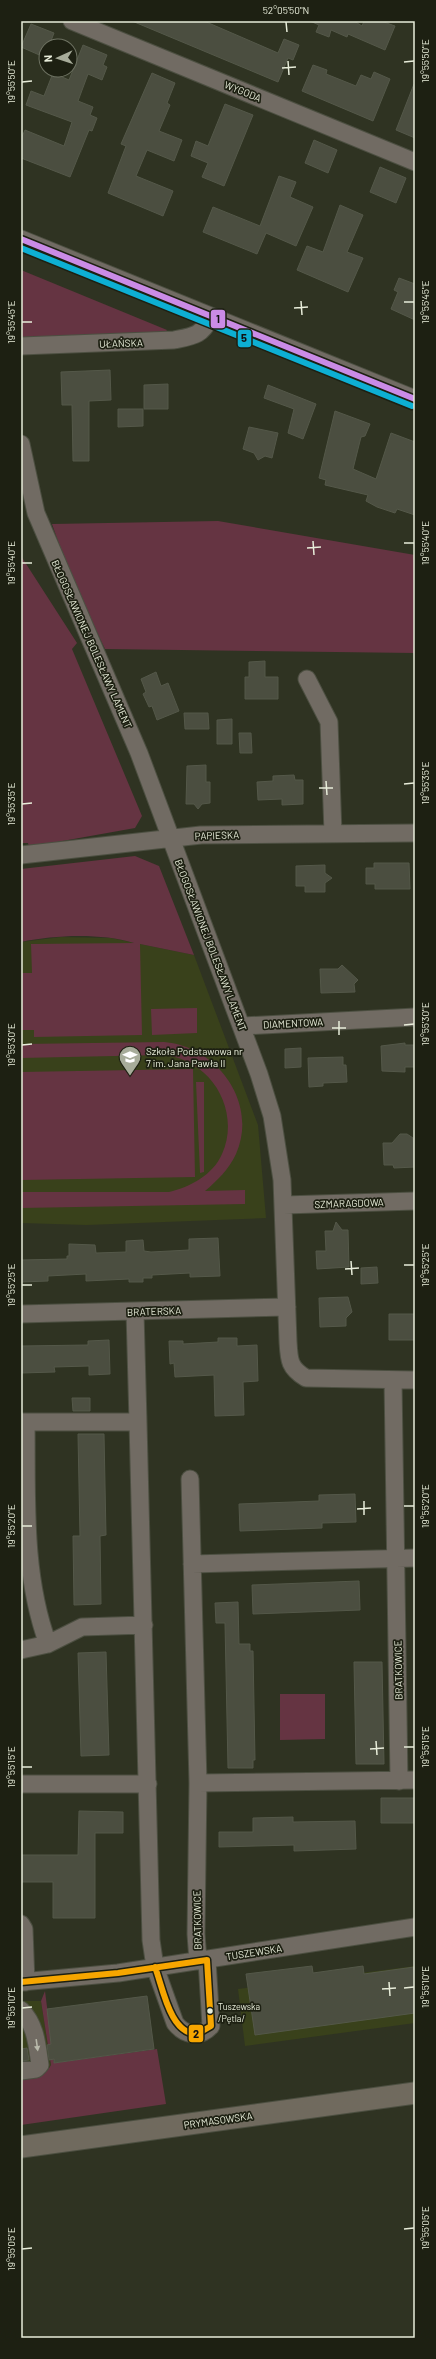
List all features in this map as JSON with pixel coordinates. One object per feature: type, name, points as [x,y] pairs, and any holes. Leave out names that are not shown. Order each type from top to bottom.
[{"type":"main road","name":"PRYMASOWSKA","points":[[21,2147],[415,2093]]},
{"type":"street","name":"WYGODA","points":[[72,21],[415,162]]},
{"type":"street","points":[[21,239],[415,399]]},
{"type":"street","name":"UŁAŃSKA","points":[[21,346],[174,340],[197,335],[204,330],[211,317]]},
{"type":"street","name":"BŁOGOSŁAWIONEJ BOLESŁAWY LAMENT","points":[[21,444],[36,513],[54,560],[114,691],[243,1026],[272,1116],[284,1205],[289,1355],[294,1371],[306,1378],[415,1380]]},
{"type":"street","points":[[307,679],[329,722],[333,833]]},
{"type":"street","name":"PAPIESKA","points":[[21,855],[204,835],[415,833]]},
{"type":"street","name":"DIAMENTOWA","points":[[243,1026],[415,1017]]},
{"type":"street","name":"SZMARAGDOWA","points":[[284,1205],[415,1201]]},
{"type":"street","name":"BRATERSKA","points":[[21,1314],[287,1307]]},
{"type":"street","points":[[135,1312],[152,1940],[155,1968]]},
{"type":"street","name":"BRATKOWICE","points":[[198,1783],[407,1780],[397,1558],[393,1380]]},
{"type":"street","points":[[48,1644],[42,1629],[29,1555],[23,1422],[138,1422]]},
{"type":"street","name":"BRATKOWICE","points":[[155,1968],[175,2024],[180,2030],[188,2034],[199,2034],[206,2031],[211,2026],[203,1960],[196,1934],[198,1783],[190,1479]]},
{"type":"street","points":[[192,1564],[415,1558]]},
{"type":"street","points":[[21,1650],[48,1644],[82,1627],[144,1625]]},
{"type":"street","points":[[21,1784],[148,1784]]},
{"type":"street","points":[[21,1924],[24,1929],[23,1982]]},
{"type":"street","name":"TUSZEWSKA","points":[[23,1982],[69,1979],[155,1968],[415,1926]]},
{"type":"street","points":[[23,2013],[36,2035],[40,2065],[36,2069],[25,2071]]},
{"type":"shaded area","points":[[21,270],[167,330],[165,333],[21,338]]},
{"type":"shaded area","points":[[218,521],[415,555],[415,653],[105,649],[70,575],[52,524]]},
{"type":"shaded area","points":[[21,556],[77,643],[72,649],[142,816],[135,828],[29,847],[28,843],[21,843]]},
{"type":"shaded area","points":[[135,856],[159,866],[194,955],[140,944],[142,1035],[34,1037],[34,1030],[21,1030],[21,973],[32,973],[31,944],[134,943],[93,936],[49,938],[21,942],[21,869]]},
{"type":"shaded area","name":"Szkoła Podstawowa nr 7 im. Jana Pawła II","points":[[61,937],[111,938],[194,955],[258,1125],[266,1218],[87,1225],[21,1223],[21,942]]},
{"type":"shaded area","points":[[197,1008],[197,1033],[152,1035],[151,1009]]},
{"type":"shaded area","points":[[164,1042],[183,1046],[200,1054],[216,1065],[228,1080],[237,1097],[242,1115],[242,1134],[236,1154],[230,1165],[205,1191],[245,1190],[245,1204],[21,1208],[21,1192],[169,1192],[193,1183],[213,1168],[222,1154],[227,1137],[228,1120],[224,1103],[217,1088],[207,1075],[194,1065],[178,1058],[161,1055],[21,1058],[21,1045],[23,1044]]},
{"type":"shaded area","points":[[193,1069],[195,1177],[21,1180],[21,1072]]},
{"type":"shaded area","points":[[196,1082],[204,1082],[204,1172],[200,1173]]},
{"type":"shaded area","points":[[280,1694],[325,1694],[325,1739],[280,1740]]},
{"type":"shaded area","points":[[415,1966],[415,2023],[245,2046],[238,1989]]},
{"type":"shaded area","points":[[45,1991],[54,2063],[157,2049],[166,2104],[21,2125],[21,2078],[42,2074],[51,2065],[41,2001]]},
{"type":"shaded area","points":[[21,2001],[41,2001],[51,2065],[47,2072],[41,2075],[21,2078]]},
{"type":"building","points":[[132,21],[204,21],[278,53],[284,39],[299,45],[293,60],[288,58],[278,82]]},
{"type":"building","points":[[310,21],[354,21],[362,26],[364,21],[381,21],[395,26],[385,50],[348,34],[347,37],[331,30],[329,37],[316,32],[319,25]]},
{"type":"building","points":[[31,24],[54,33],[52,38],[38,38],[38,54],[21,47]]},
{"type":"building","points":[[83,45],[107,55],[103,65],[107,67],[102,80],[88,74],[78,101],[93,107],[90,115],[97,118],[92,131],[89,130],[70,177],[21,158],[21,139],[25,130],[64,146],[72,122],[26,105],[31,91],[44,96],[51,78],[64,78],[69,80],[70,78],[78,78],[78,58]]},
{"type":"building","points":[[313,65],[327,70],[326,74],[356,86],[361,75],[371,79],[374,72],[390,79],[373,121],[302,91]]},
{"type":"building","points":[[152,73],[175,83],[167,103],[170,105],[159,131],[182,140],[174,161],[147,150],[136,176],[173,191],[163,216],[108,193],[126,146],[121,144]]},
{"type":"building","points":[[415,84],[415,138],[396,130]]},
{"type":"building","points":[[225,104],[253,115],[224,186],[202,177],[208,163],[191,156],[196,141],[208,146]]},
{"type":"building","points":[[314,140],[337,150],[328,173],[305,163]]},
{"type":"building","points":[[380,167],[406,178],[396,203],[370,192]]},
{"type":"building","points":[[279,176],[296,182],[290,197],[313,207],[296,246],[266,233],[257,254],[203,232],[213,207],[260,226]]},
{"type":"building","points":[[340,205],[363,215],[347,252],[363,258],[348,292],[297,270],[307,246],[323,252]]},
{"type":"building","points":[[399,278],[415,284],[415,320],[391,309],[398,292],[394,290]]},
{"type":"building","points":[[110,370],[111,400],[89,401],[89,461],[73,461],[72,405],[62,405],[61,372]]},
{"type":"building","points":[[168,384],[168,409],[144,409],[144,385]]},
{"type":"building","points":[[268,385],[316,404],[303,439],[288,433],[294,409],[264,398]]},
{"type":"building","points":[[118,409],[143,409],[143,426],[118,427]]},
{"type":"building","points":[[335,411],[370,424],[365,436],[361,437],[353,469],[376,479],[391,433],[415,442],[415,515],[397,509],[395,513],[377,507],[366,501],[368,495],[325,485],[326,480],[319,478]]},
{"type":"building","points":[[249,427],[278,433],[272,458],[265,456],[258,460],[254,453],[243,449]]},
{"type":"building","points":[[265,661],[265,677],[278,677],[278,699],[245,699],[245,677],[249,677],[249,662]]},
{"type":"building","points":[[156,672],[161,686],[168,683],[179,711],[157,720],[152,706],[149,707],[143,694],[146,692],[141,679]]},
{"type":"building","points":[[184,713],[208,713],[209,729],[185,729]]},
{"type":"building","points":[[232,719],[232,744],[217,744],[217,720]]},
{"type":"building","points":[[239,733],[251,733],[252,753],[240,753]]},
{"type":"building","points":[[206,765],[206,782],[210,782],[210,803],[202,804],[198,809],[194,804],[186,804],[187,766]]},
{"type":"building","points":[[294,775],[295,780],[303,780],[303,804],[282,805],[282,799],[258,800],[257,782],[273,781],[273,776]]},
{"type":"building","points":[[374,863],[409,863],[410,889],[375,889],[375,884],[366,884],[366,868],[374,868]]},
{"type":"building","points":[[325,865],[325,873],[332,878],[325,883],[325,892],[305,892],[305,886],[296,886],[296,866]]},
{"type":"building","points":[[342,965],[358,980],[354,984],[355,992],[321,993],[320,969],[338,969]]},
{"type":"building","points":[[405,1043],[405,1045],[414,1045],[415,1067],[405,1067],[405,1072],[382,1071],[381,1046]]},
{"type":"building","points":[[301,1048],[301,1067],[285,1068],[285,1049]]},
{"type":"building","points":[[343,1057],[343,1065],[346,1065],[347,1082],[323,1083],[323,1086],[309,1087],[308,1058]]},
{"type":"building","points":[[400,1134],[407,1134],[413,1138],[415,1167],[394,1168],[393,1165],[384,1165],[383,1143],[392,1143]]},
{"type":"building","points":[[336,1222],[342,1230],[348,1230],[349,1267],[317,1269],[316,1251],[326,1251],[325,1231],[333,1231]]},
{"type":"building","points":[[218,1238],[220,1276],[190,1277],[190,1273],[152,1275],[152,1278],[143,1278],[143,1282],[129,1282],[129,1279],[86,1281],[86,1274],[48,1276],[48,1281],[21,1282],[21,1260],[67,1259],[67,1256],[69,1256],[69,1244],[95,1245],[96,1253],[126,1252],[126,1241],[143,1240],[144,1251],[151,1252],[189,1250],[189,1239]]},
{"type":"building","points":[[377,1267],[378,1283],[361,1284],[361,1268]]},
{"type":"building","points":[[348,1297],[352,1312],[346,1318],[346,1326],[320,1327],[319,1298]]},
{"type":"building","points":[[389,1314],[415,1314],[415,1340],[389,1340]]},
{"type":"building","points":[[218,1338],[237,1338],[237,1346],[257,1345],[258,1381],[243,1382],[244,1415],[215,1416],[214,1375],[175,1377],[174,1363],[170,1364],[169,1341],[183,1341],[183,1344],[218,1342]]},
{"type":"building","points":[[109,1340],[110,1374],[89,1375],[89,1366],[54,1367],[55,1372],[21,1373],[21,1346],[88,1345],[88,1341]]},
{"type":"building","points":[[72,1398],[90,1398],[90,1411],[73,1411]]},
{"type":"building","points":[[78,1434],[104,1434],[106,1535],[100,1536],[101,1604],[74,1605],[73,1536],[80,1536]]},
{"type":"building","points":[[355,1494],[356,1522],[322,1523],[322,1528],[240,1531],[239,1504],[319,1501],[319,1495]]},
{"type":"building","points":[[359,1581],[360,1610],[253,1614],[252,1585]]},
{"type":"building","points":[[238,1602],[239,1644],[250,1644],[250,1651],[253,1651],[255,1760],[253,1760],[253,1768],[228,1768],[225,1623],[216,1623],[215,1603]]},
{"type":"building","points":[[106,1652],[109,1755],[81,1756],[78,1653]]},
{"type":"building","points":[[354,1662],[382,1662],[384,1764],[356,1764]]},
{"type":"building","points":[[381,1798],[415,1798],[415,1823],[381,1823]]},
{"type":"building","points":[[79,1811],[123,1812],[123,1833],[95,1833],[95,1918],[53,1918],[53,1882],[21,1882],[21,1855],[78,1855]]},
{"type":"building","points":[[293,1817],[293,1822],[355,1821],[356,1849],[294,1851],[294,1845],[219,1847],[219,1832],[253,1832],[253,1818]]},
{"type":"building","points":[[312,1966],[313,1973],[363,1966],[364,1974],[414,1967],[415,2013],[255,2035],[246,1974]]},
{"type":"building","points":[[147,1996],[154,2049],[54,2063],[54,2059],[49,2060],[47,2045],[51,2044],[47,2009]]},
{"type":"building","points":[[27,2048],[29,2060],[21,2061],[21,2049]]},
{"type":"transit line","name":"1","points":[[21,239],[415,399]]},
{"type":"transit line","name":"5","points":[[21,248],[412,406]]},
{"type":"transit line","name":"2","points":[[155,1967],[174,2018],[180,2026],[188,2032],[197,2034],[211,2026],[207,1960]]},
{"type":"transit line","name":"2","points":[[21,1982],[118,1973],[207,1960]]},
{"type":"place","name":"Szkoła Podstawowa nr 7 im. Jana Pawła II","points":[[130,1076]]},
{"type":"place","name":"Tuszewska /Pętla/","points":[[210,2011]]}]
